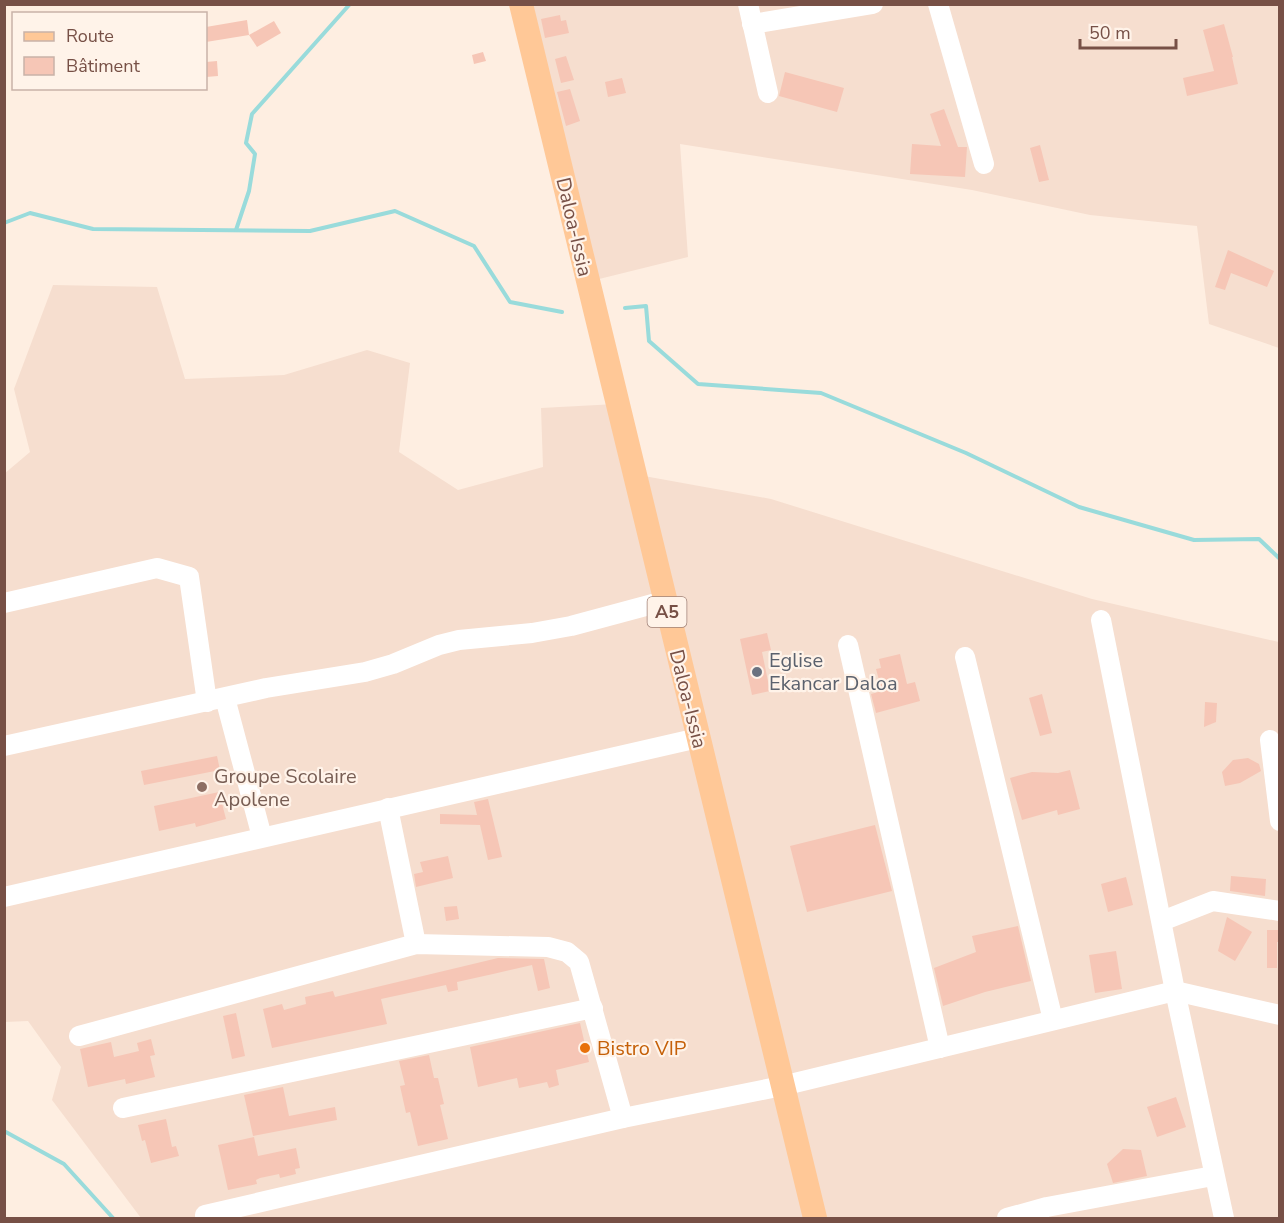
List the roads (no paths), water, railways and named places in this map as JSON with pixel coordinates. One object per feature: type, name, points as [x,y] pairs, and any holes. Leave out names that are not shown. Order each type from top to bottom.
[{"type":"main road","name":"Daloa-Issia","points":[[520,4],[815,1218]]},
{"type":"street","points":[[748,4],[768,93]]},
{"type":"street","points":[[752,24],[873,4]]},
{"type":"street","points":[[938,4],[984,164]]},
{"type":"street","points":[[4,603],[157,568],[189,576],[216,700],[262,837]]},
{"type":"street","points":[[4,746],[266,688],[366,672],[459,640],[532,633],[571,626],[664,601]]},
{"type":"street","points":[[1101,620],[1213,1176],[1224,1218]]},
{"type":"street","points":[[848,645],[940,1048]]},
{"type":"street","points":[[965,657],[1053,1020]]},
{"type":"street","points":[[4,897],[698,738]]},
{"type":"street","points":[[1270,740],[1280,821]]},
{"type":"street","points":[[388,808],[416,944]]},
{"type":"street","points":[[1162,921],[1213,901],[1280,911]]},
{"type":"street","points":[[79,1036],[416,944],[548,947],[567,952],[579,962],[623,1118]]},
{"type":"street","points":[[205,1215],[623,1118],[783,1086],[1175,991],[1280,1015]]},
{"type":"street","points":[[123,1108],[593,1008]]},
{"type":"street","points":[[1007,1218],[1047,1207],[1213,1176]]},
{"type":"waterway","points":[[236,230],[249,191],[255,154],[246,143],[252,114],[350,4]]},
{"type":"waterway","points":[[4,223],[30,213],[93,229],[310,231],[395,211],[474,246],[510,302],[562,312]]},
{"type":"waterway","points":[[625,308],[646,306],[649,341],[698,384],[821,393],[966,453],[1079,507],[1194,540],[1259,539],[1280,559]]},
{"type":"waterway","points":[[4,1131],[64,1164],[113,1218]]},
{"type":"place","name":"Eglise Ekancar Daloa","points":[[757,672]]},
{"type":"place","name":"Groupe Scolaire Apolene","points":[[202,787]]},
{"type":"place","name":"Bistro VIP","points":[[585,1048]]}]
